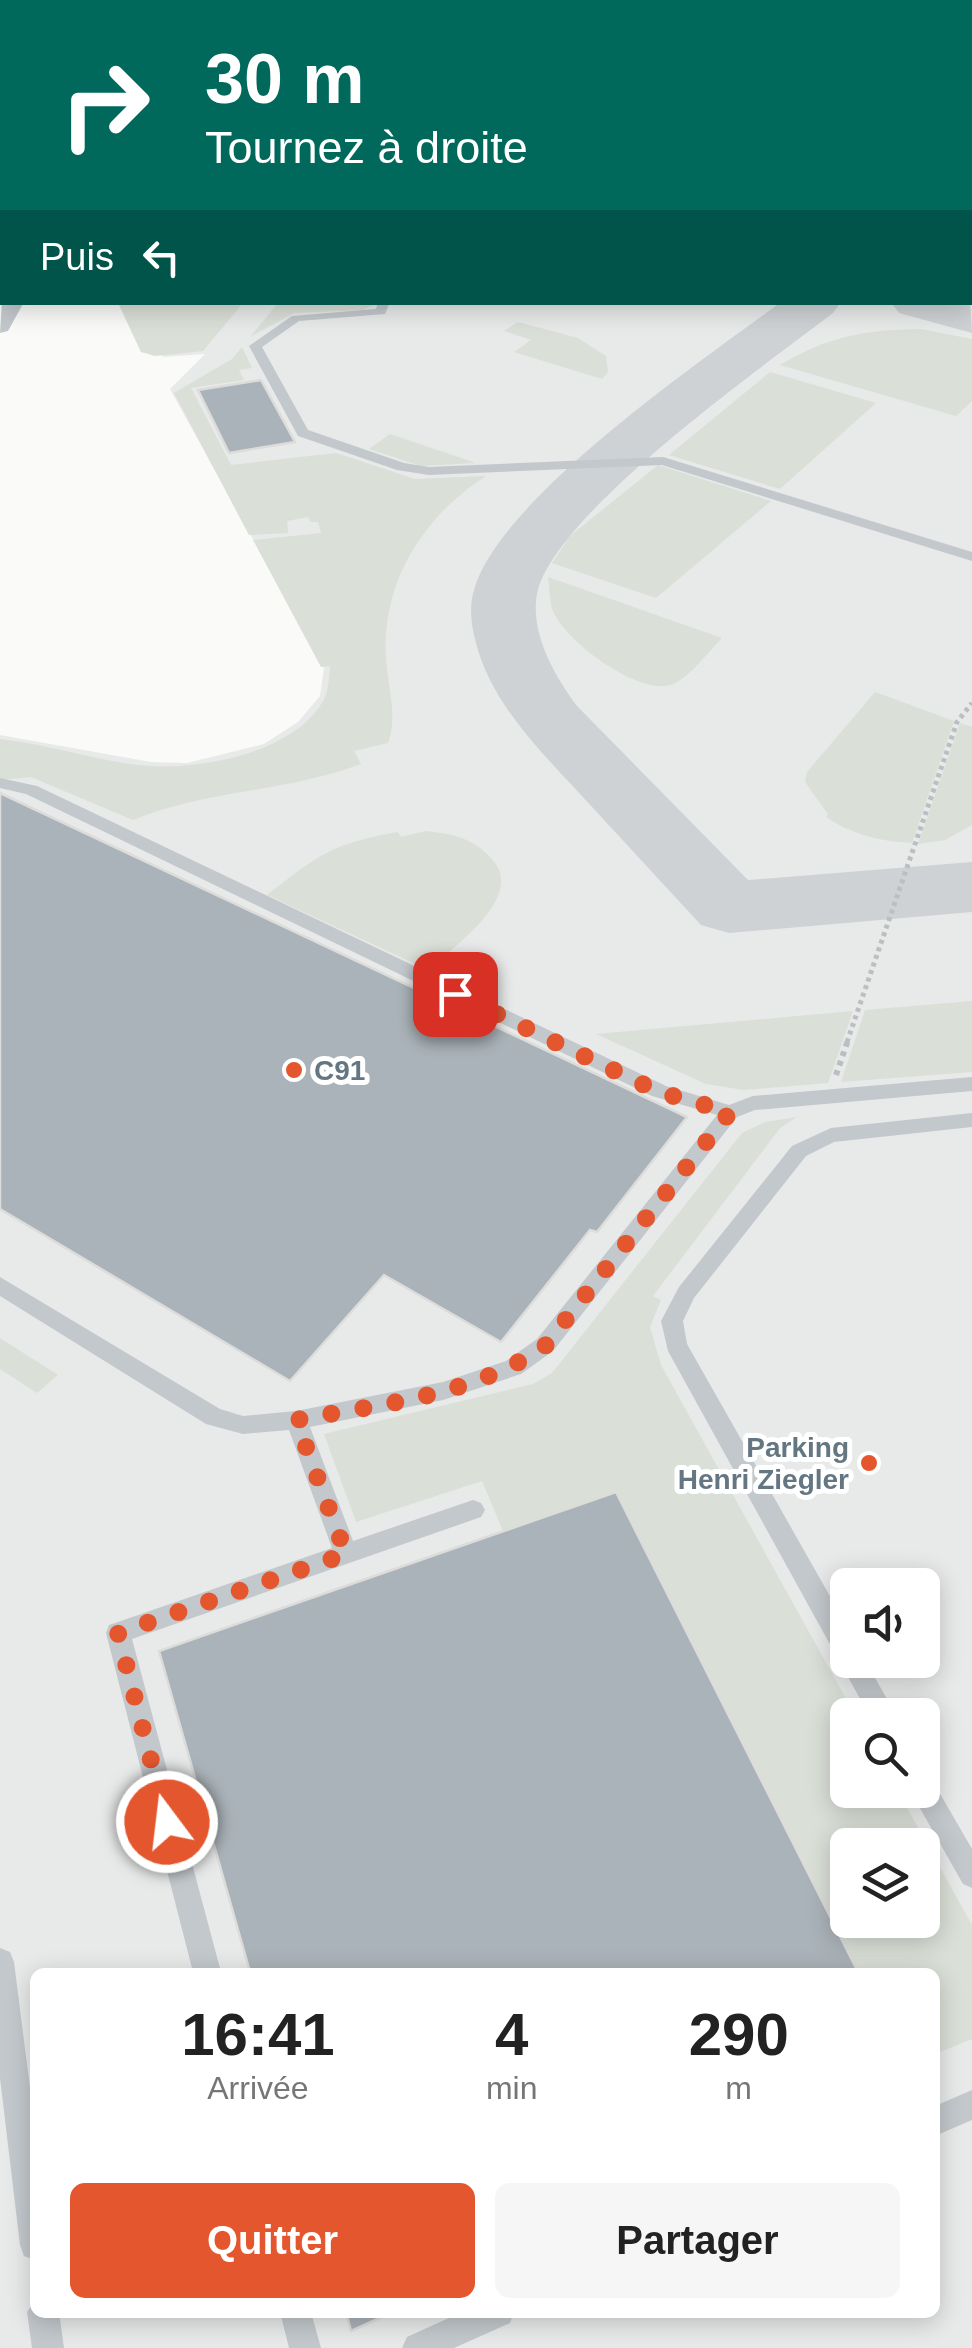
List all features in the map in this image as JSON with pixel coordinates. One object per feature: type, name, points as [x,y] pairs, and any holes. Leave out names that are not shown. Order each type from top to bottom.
[{"type":"lane","points":[[383,305],[381,312],[296,318],[255,346],[303,433],[402,466],[429,471],[663,460],[972,557]]},
{"type":"lane","points":[[0,783],[31,790],[659,1092],[730,1112]]},
{"type":"lane","points":[[0,1285],[214,1417],[243,1424],[296,1420],[443,1392],[513,1368],[545,1346],[730,1112],[753,1103],[972,1084]]},
{"type":"lane","points":[[830,1620],[676,1345],[672,1322],[686,1292],[799,1152],[831,1135],[972,1120]]},
{"type":"lane","points":[[296,1420],[346,1554]]},
{"type":"lane","points":[[205,1968],[118,1633],[473,1510]]},
{"type":"lane","points":[[934,1808],[972,1875]]},
{"type":"lane","points":[[0,1962],[30,2205]]},
{"type":"lane","points":[[940,2119],[972,2105]]},
{"type":"lane","points":[[44,2318],[48,2348]]},
{"type":"lane","points":[[296,2318],[304,2348]]},
{"type":"lane","points":[[418,2348],[486,2318]]},
{"type":"path","points":[[830,1096],[957,722],[972,703]]},
{"type":"shaded area","points":[[119,305],[241,305],[203,351],[155,356],[141,352]]},
{"type":"shaded area","points":[[142,305],[972,305],[972,2348],[0,2348],[0,735],[151,762],[187,763],[264,744],[298,722],[320,696],[324,668],[170,389],[205,354],[163,357]]},
{"type":"shaded area","points":[[276,305],[373,305],[363,310],[294,313],[250,337]]},
{"type":"shaded area","points":[[518,322],[578,338],[606,356],[608,372],[602,379],[514,352],[531,340],[504,331]]},
{"type":"shaded area","points":[[921,329],[972,339],[972,401],[956,416],[780,365],[848,336]]},
{"type":"shaded area","points":[[242,347],[252,368],[239,370],[244,380],[191,388],[231,465],[336,453],[415,479],[486,476],[463,492],[425,531],[399,578],[386,631],[392,712],[388,743],[354,751],[361,764],[333,773],[189,803],[133,820],[31,777],[0,780],[0,739],[137,765],[214,762],[269,745],[292,733],[312,717],[325,697],[330,666],[321,667],[253,540],[321,533],[318,522],[311,522],[308,517],[287,521],[288,533],[249,535],[174,393],[232,359]]},
{"type":"shaded area","points":[[770,372],[876,403],[780,489],[669,455]]},
{"type":"shaded area","points":[[390,434],[476,463],[421,466],[369,449]]},
{"type":"shaded area","points":[[658,465],[771,501],[656,598],[552,563],[570,536]]},
{"type":"shaded area","points":[[548,577],[722,638],[677,682],[656,686],[640,682],[589,652],[563,627],[552,606]]},
{"type":"shaded area","points":[[875,692],[954,721],[912,843],[867,836],[836,823],[826,817],[828,814],[805,782],[807,772]]},
{"type":"shaded area","points":[[960,723],[972,727],[972,825],[945,840],[918,844]]},
{"type":"shaded area","points":[[426,831],[475,844],[499,871],[501,887],[484,918],[428,970],[267,895],[314,860],[341,846],[398,832],[401,837]]},
{"type":"shaded area","points":[[972,1001],[972,1072],[841,1082],[865,1010]]},
{"type":"shaded area","points":[[853,1011],[828,1083],[744,1090],[706,1084],[596,1034]]},
{"type":"shaded area","points":[[797,1117],[780,1128],[653,1296],[661,1300],[650,1327],[661,1365],[830,1670],[830,1678],[834,1678],[846,1698],[830,1698],[830,1808],[907,1808],[918,1828],[830,1828],[830,1916],[616,1492],[503,1531],[482,1481],[356,1522],[324,1434],[533,1384],[552,1373],[742,1133],[765,1122]]},
{"type":"shaded area","points":[[0,1338],[58,1375],[37,1393],[0,1369]]},
{"type":"shaded area","points":[[940,1867],[972,1925],[972,2039],[940,2052],[940,1968],[856,1968],[841,1938],[940,1938]]},
{"type":"building","points":[[261,380],[295,442],[229,453],[198,390]]},
{"type":"building","name":"C91","points":[[0,793],[687,1117],[597,1232],[590,1230],[501,1342],[384,1275],[290,1381],[0,1209]]},
{"type":"building","points":[[616,1492],[830,1916],[830,1938],[841,1938],[856,1968],[249,1968],[159,1651]]},
{"type":"building","points":[[348,2318],[380,2318],[351,2331]]},
{"type":"taxiway","points":[[811,305],[641,437],[551,520],[521,557],[506,589],[505,625],[509,642],[523,676],[552,721],[729,907],[972,887]]},
{"type":"taxiway","points":[[928,305],[972,317]]},
{"type":"place","name":"C91","points":[[294,1070]]},
{"type":"place","name":"Parking Henri Ziegler","points":[[869,1463]]},
{"type":"route","points":[[167,1822],[118,1633],[346,1554],[296,1420],[443,1392],[513,1368],[545,1346],[730,1112],[659,1092],[455,994]]}]
